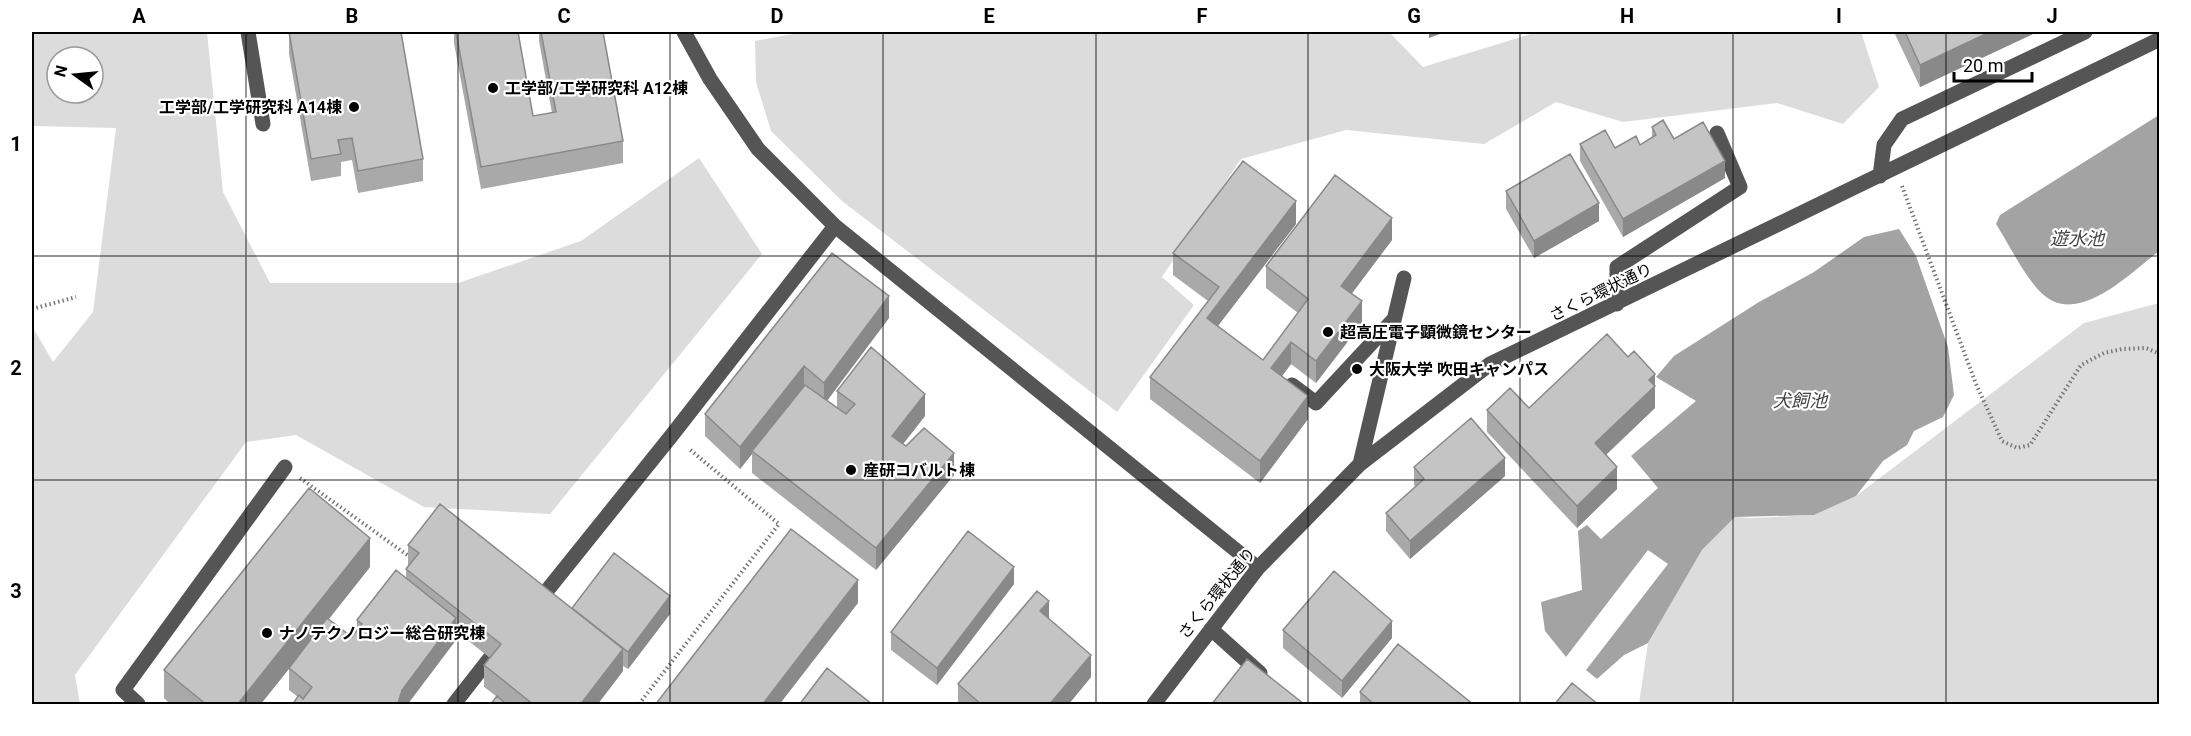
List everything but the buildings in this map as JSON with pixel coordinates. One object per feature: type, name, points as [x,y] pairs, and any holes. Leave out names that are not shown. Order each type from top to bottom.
[{"type":"lane","points":[[248,32],[263,124]]},
{"type":"lane","points":[[684,32],[710,79],[758,149],[834,226],[1258,568]]},
{"type":"lane","points":[[1880,176],[1884,145],[1902,119],[2085,32]]},
{"type":"lane","name":"さくら環状通り","points":[[1154,705],[1258,568],[1360,464],[1491,364],[2160,39]]},
{"type":"lane","points":[[1617,304],[1617,267],[1740,187],[1717,133]]},
{"type":"lane","points":[[537,603],[672,435],[834,226]]},
{"type":"lane","points":[[1360,464],[1404,278]]},
{"type":"lane","points":[[1287,380],[1316,403],[1394,319]]},
{"type":"lane","points":[[138,705],[123,690],[285,467]]},
{"type":"lane","points":[[1211,629],[1270,682]]},
{"type":"lane","points":[[454,705],[490,658]]},
{"type":"path","points":[[1895,168],[1976,384],[2002,441],[2017,448],[2030,445],[2081,365],[2104,353],[2122,349],[2146,348],[2160,354]]},
{"type":"path","points":[[32,309],[76,297]]},
{"type":"path","points":[[639,705],[779,524],[672,435]]},
{"type":"path","points":[[285,467],[410,557]]},
{"type":"shaded area","points":[[32,32],[207,32],[223,192],[270,283],[458,283],[581,241],[699,158],[762,254],[550,514],[424,507],[296,435],[246,442],[75,675],[80,704],[32,704],[32,326],[53,362],[93,312],[116,128],[32,126]]},
{"type":"shaded area","points":[[802,32],[1389,32],[1423,67],[1537,32],[1861,32],[1879,87],[1843,124],[1777,103],[1623,122],[1556,102],[1484,144],[1346,130],[1241,159],[1162,277],[1194,305],[1117,412],[842,201],[771,131],[756,82],[755,41]]},
{"type":"shaded area","points":[[2159,303],[2160,698],[2155,704],[1639,704],[1648,643],[1702,550],[1735,517],[1814,515],[1856,496],[2084,323]]},
{"type":"water","name":"遊水池","points":[[2159,115],[2159,251],[2121,282],[2090,300],[2074,304],[2059,303],[2045,296],[2025,272],[1996,224],[2000,215]]},
{"type":"water","name":"犬飼池","points":[[1899,229],[1916,256],[1948,347],[1954,395],[1943,417],[1914,431],[1907,445],[1883,461],[1856,496],[1814,515],[1735,517],[1702,550],[1648,643],[1624,655],[1597,679],[1586,670],[1668,564],[1648,550],[1566,657],[1545,631],[1541,602],[1582,590],[1578,531],[1587,525],[1601,539],[1658,488],[1631,456],[1696,401],[1656,377],[1674,356],[1759,302],[1814,272],[1864,237]]},
{"type":"place","name":"工学部/工学研究科 A12棟","points":[[493,88]]},
{"type":"place","name":"工学部/工学研究科 A14棟","points":[[354,107]]},
{"type":"place","name":"超高圧電子顕微鏡センター","points":[[1328,332]]},
{"type":"place","name":"大阪大学 吹田キャンパス","points":[[1357,369]]},
{"type":"place","name":"産研コバルト棟","points":[[851,470]]},
{"type":"place","name":"ナノテクノロジー総合研究棟","points":[[267,633]]}]
